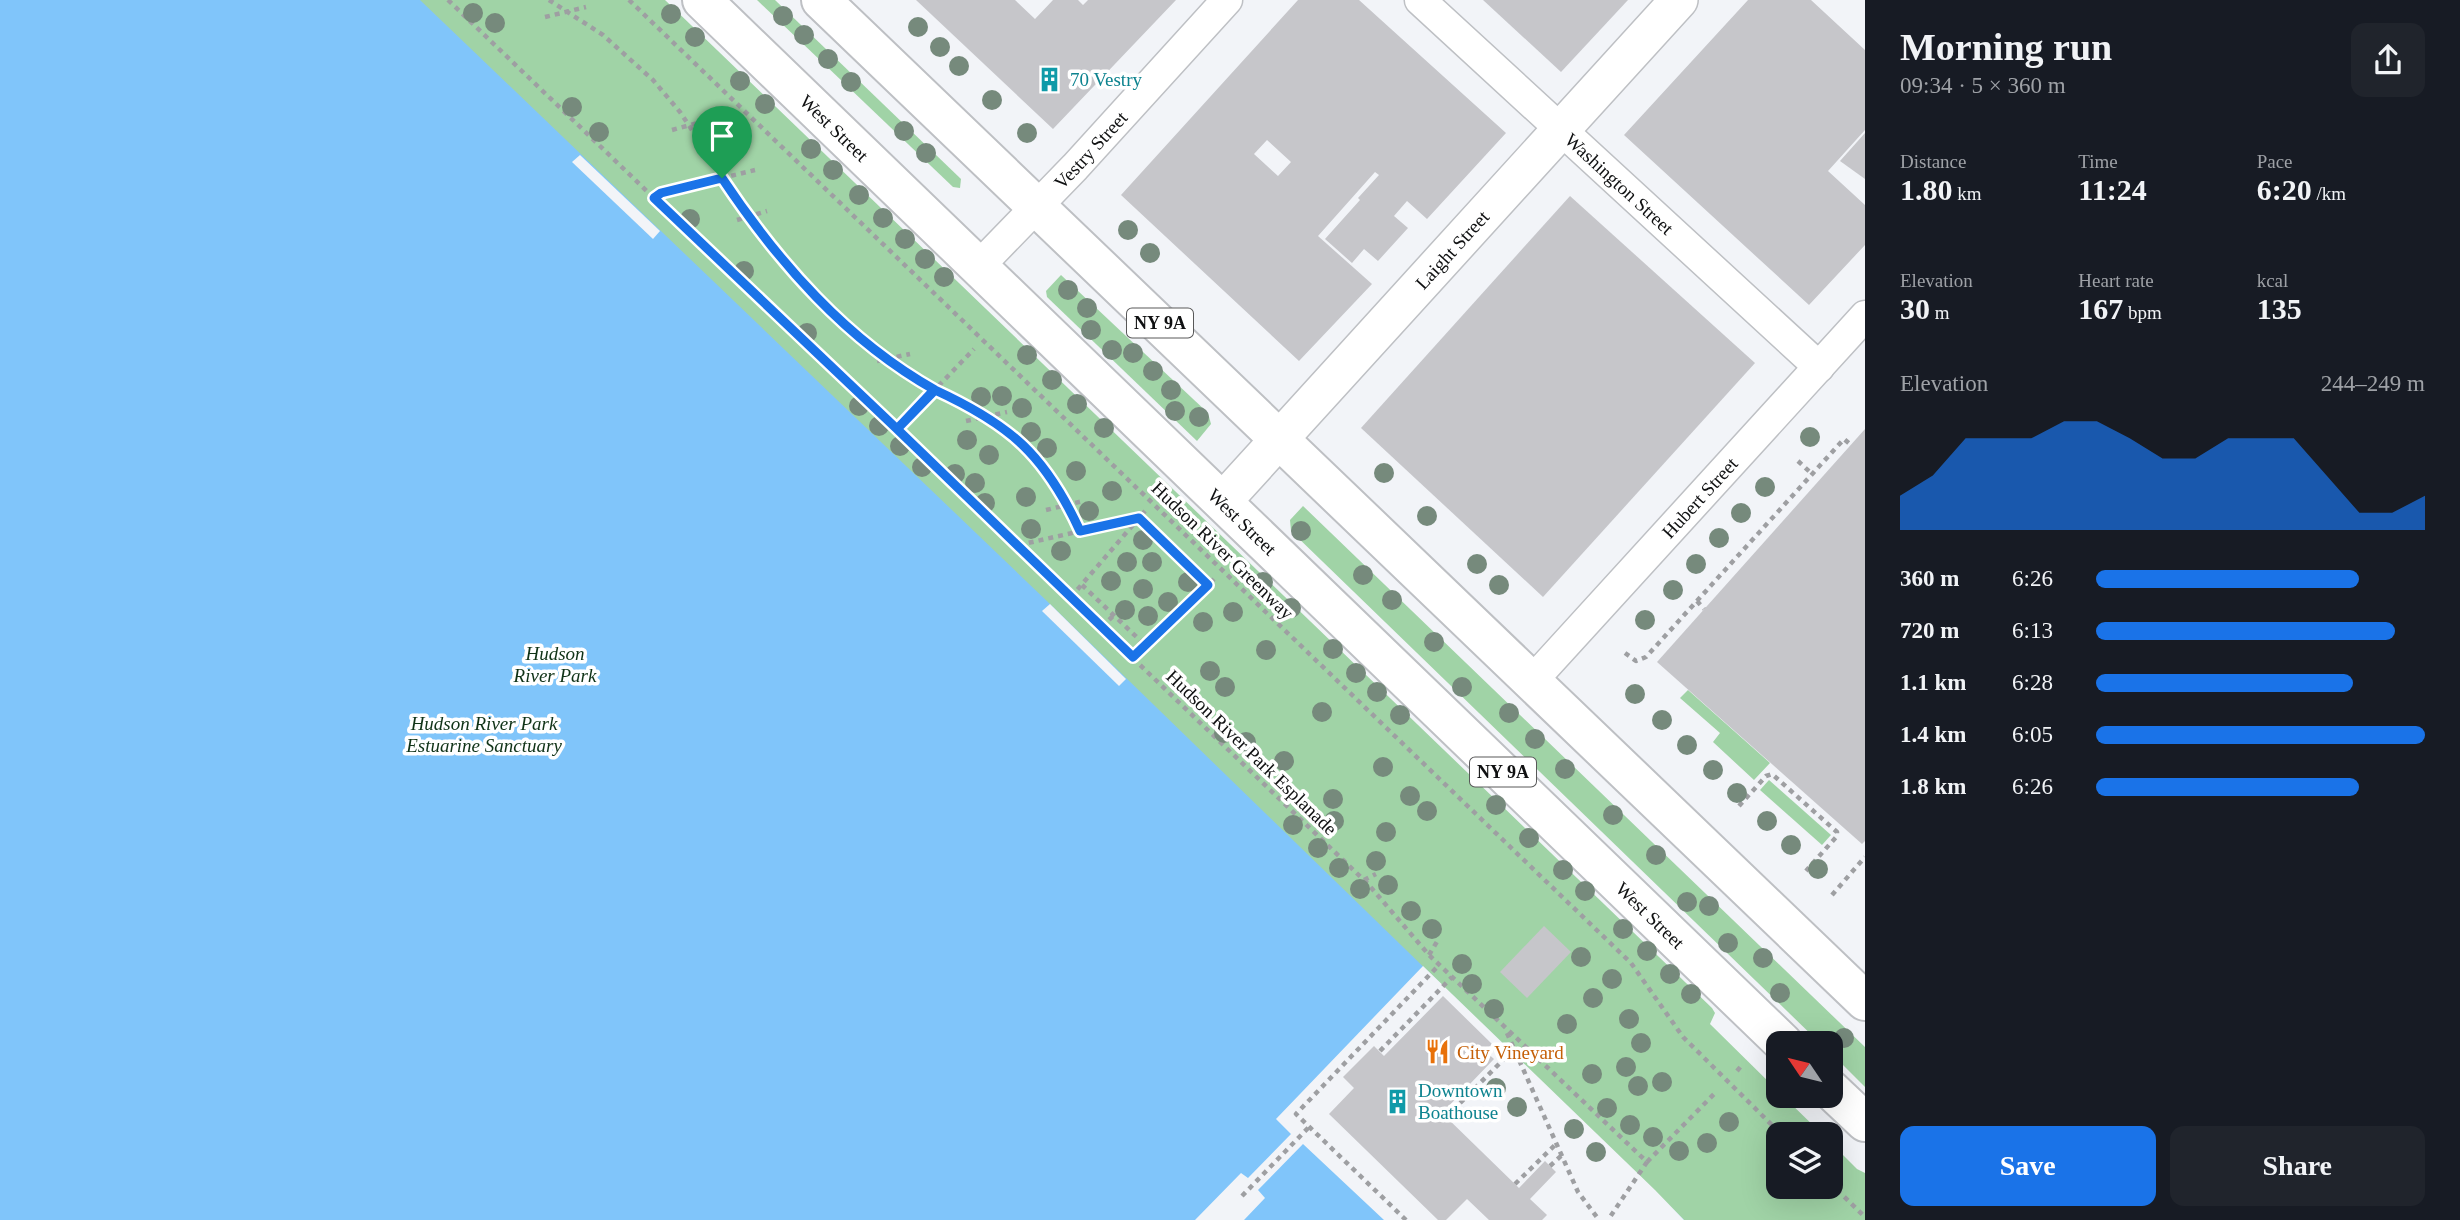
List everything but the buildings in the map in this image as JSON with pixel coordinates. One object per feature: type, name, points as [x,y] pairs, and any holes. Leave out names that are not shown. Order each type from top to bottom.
[{"type":"highway","name":"West Street","points":[[702,0],[1771,1031]]},
{"type":"highway","name":"NY 9A","points":[[821,0],[1039,205],[1865,1001]]},
{"type":"highway","points":[[1843,1101],[1865,1122]]},
{"type":"main road","name":"Laight Street","points":[[1223,501],[1679,0]]},
{"type":"street","name":"Vestry Street","points":[[979,266],[1039,205],[1227,0]]},
{"type":"street","name":"Washington Street","points":[[1420,0],[1819,367]]},
{"type":"street","name":"Hubert Street","points":[[1533,680],[1865,316]]},
{"type":"path","name":"Hudson River Park Esplanade","points":[[448,0],[1021,545],[1102,628],[1363,880],[1439,965],[1647,1162]]},
{"type":"path","points":[[549,0],[636,63],[689,126],[748,216],[821,302],[888,359],[935,390],[986,417],[1028,449],[1051,475],[1080,531]]},
{"type":"path","name":"Hudson River Greenway","points":[[629,0],[1631,963],[1682,1037],[1769,1122]]},
{"type":"path","points":[[545,17],[586,7]]},
{"type":"path","points":[[672,130],[701,122]]},
{"type":"path","points":[[654,198],[661,193],[755,170]]},
{"type":"path","points":[[737,220],[767,211]]},
{"type":"path","points":[[897,429],[974,349]]},
{"type":"path","points":[[877,361],[910,354]]},
{"type":"path","points":[[966,421],[1007,412]]},
{"type":"path","points":[[1625,653],[1636,661],[1646,657],[1844,439],[1851,445]]},
{"type":"path","points":[[1798,461],[1812,474]]},
{"type":"path","points":[[1046,510],[1083,501]]},
{"type":"path","points":[[1071,597],[1145,511]]},
{"type":"path","points":[[1021,545],[1139,518]]},
{"type":"path","points":[[1139,518],[1208,585]]},
{"type":"path","points":[[1133,657],[1214,579]]},
{"type":"path","points":[[1082,584],[1116,613],[1145,645]]},
{"type":"path","points":[[1697,601],[1704,608]]},
{"type":"path","points":[[1102,628],[1116,613]]},
{"type":"path","points":[[1739,806],[1769,774],[1838,834],[1806,871]]},
{"type":"path","points":[[1805,803],[1810,797]]},
{"type":"path","points":[[1832,895],[1865,857]]},
{"type":"path","points":[[1363,880],[1376,874]]},
{"type":"path","points":[[1429,955],[1438,940]]},
{"type":"path","points":[[1403,1219],[1296,1114],[1439,965]]},
{"type":"path","points":[[1380,1051],[1452,977]]},
{"type":"path","points":[[1505,1029],[1583,1201],[1599,1220]]},
{"type":"path","points":[[1446,1117],[1514,1049]]},
{"type":"path","points":[[1737,1071],[1742,1065]]},
{"type":"path","points":[[1608,1220],[1647,1162],[1717,1091]]},
{"type":"path","points":[[1242,1196],[1309,1127]]},
{"type":"path","points":[[1515,1184],[1556,1143]]},
{"type":"path","points":[[1550,1166],[1562,1155]]},
{"type":"path","points":[[1843,1196],[1865,1217]]},
{"type":"green space","name":"Hudson River Park","points":[[0,0],[665,0],[1712,1008],[1715,1013],[1710,1024],[1766,1079],[1766,1108],[1795,1108],[1810,1122],[1766,1122],[1766,1199],[1843,1199],[1843,1155],[1865,1173],[1865,1220],[0,1220]]},
{"type":"green space","points":[[757,0],[775,0],[961,179],[960,188],[953,187]]},
{"type":"green space","points":[[1061,275],[1208,413],[1211,424],[1197,441],[1047,297],[1046,291]]},
{"type":"green space","points":[[1303,506],[1865,1047],[1865,1087],[1843,1065],[1843,1031],[1808,1031],[1291,531],[1290,520]]},
{"type":"green space","points":[[1688,690],[1770,763],[1754,780],[1713,742],[1720,733],[1680,698]]},
{"type":"green space","points":[[1769,780],[1831,835],[1822,845],[1760,790]]},
{"type":"water","name":"Hudson River Park","points":[[0,0],[420,0],[1050,604],[1684,1220],[0,1220]]},
{"type":"pier","points":[[580,155],[660,231],[653,239],[572,162]]},
{"type":"pier","points":[[1050,604],[1126,679],[1119,686],[1042,611]]},
{"type":"pier","points":[[1423,966],[1684,1220],[1384,1220],[1303,1144],[1258,1190],[1265,1198],[1244,1220],[1195,1220],[1241,1173],[1248,1178],[1291,1134],[1276,1119]]},
{"type":"place","name":"70 Vestry","points":[[1050,79]]},
{"type":"place","name":"City Vineyard","points":[[1437,1052]]},
{"type":"place","name":"Downtown Boathouse","points":[[1398,1101]]},
{"type":"route","points":[[722,178],[661,193],[654,198],[897,429],[930,394],[935,390],[945,394],[1000,425],[1021,442],[1055,481],[1080,531],[1139,518],[1208,585],[1133,657],[897,429],[935,390],[888,359],[821,302],[780,258],[722,178]]},
{"type":"park label","name":"Hudson River Park Estuarine Sanctuary","points":[[484,734]]}]
